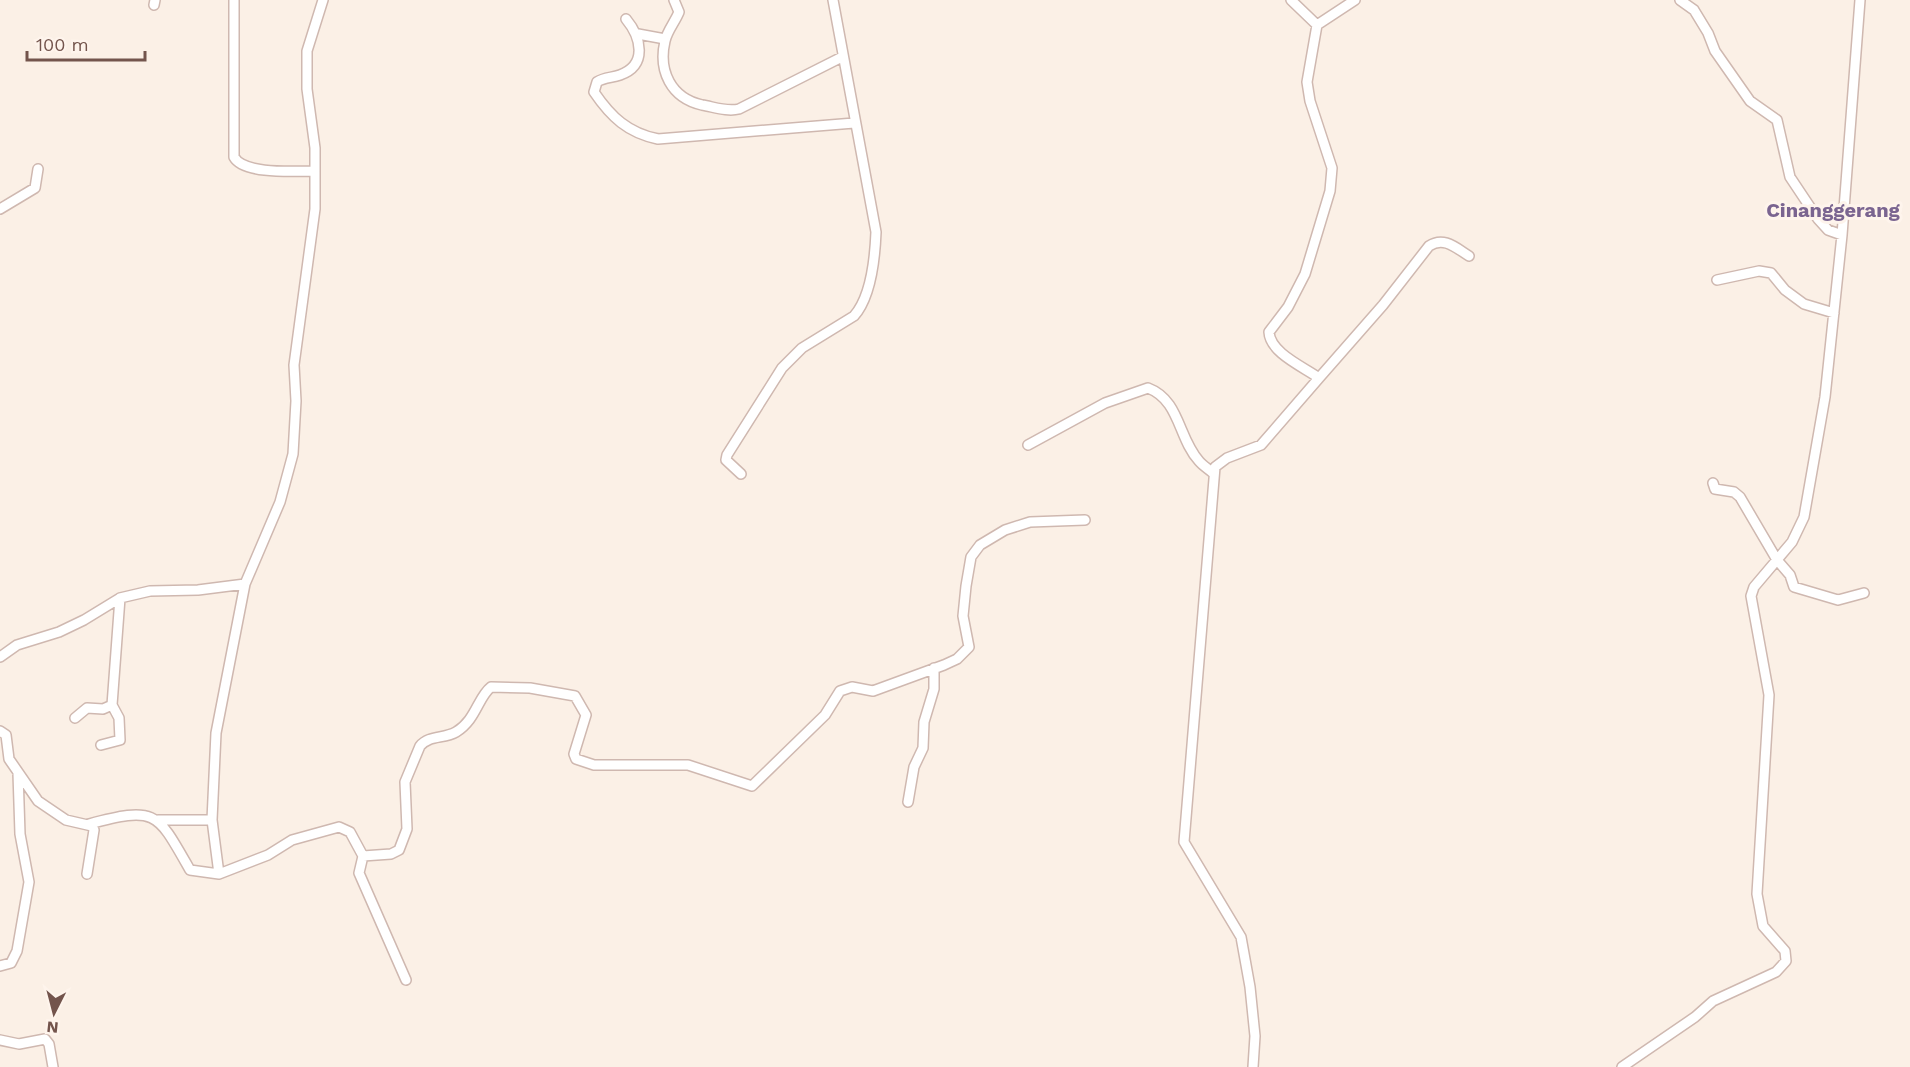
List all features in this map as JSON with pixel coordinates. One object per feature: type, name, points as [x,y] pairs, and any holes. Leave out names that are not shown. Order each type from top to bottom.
[{"type":"street","points":[[234,0],[234,157],[237,162],[248,168],[315,171]]},
{"type":"street","points":[[219,874],[212,820],[215,743],[245,584],[280,502],[293,454],[296,401],[294,365],[315,209],[315,171],[307,89],[307,51],[322,0]]},
{"type":"street","points":[[674,0],[679,12],[665,39],[664,67],[668,82],[676,94],[697,104],[725,110],[747,106],[842,57]]},
{"type":"street","points":[[741,474],[726,460],[726,455],[782,368],[802,348],[854,316],[864,300],[874,256],[876,232],[833,0]]},
{"type":"street","points":[[1291,0],[1317,25]]},
{"type":"street","points":[[1319,378],[1270,343],[1269,333],[1288,308],[1305,274],[1330,191],[1332,168],[1307,82],[1317,25],[1355,0]]},
{"type":"street","points":[[1680,0],[1694,10],[1708,33],[1715,51],[1750,101],[1778,120],[1790,177],[1818,219],[1828,230],[1842,235]]},
{"type":"street","points":[[1622,1067],[1695,1017],[1713,1001],[1776,972],[1786,961],[1785,951],[1763,926],[1756,894],[1769,695],[1751,596],[1754,587],[1792,542],[1804,517],[1825,398],[1842,235],[1860,0]]},
{"type":"street","points":[[626,20],[638,34],[639,52],[634,65],[620,76],[601,79],[594,88],[601,102],[616,120],[638,135],[658,139],[854,123]]},
{"type":"street","points":[[638,34],[665,39]]},
{"type":"street","points":[[0,209],[35,188],[38,169]]},
{"type":"street","points":[[1253,1067],[1255,1036],[1250,987],[1241,937],[1184,842],[1215,467],[1227,458],[1261,445],[1383,305],[1429,246],[1436,241],[1445,241],[1469,255]]},
{"type":"street","points":[[1717,280],[1759,271],[1771,273],[1796,299],[1804,304],[1834,313]]},
{"type":"street","points":[[1028,445],[1105,403],[1148,388],[1166,399],[1192,451],[1199,461],[1214,473]]},
{"type":"street","points":[[1713,483],[1715,489],[1734,492],[1740,497],[1777,560],[1790,575],[1794,587],[1838,600],[1864,593]]},
{"type":"street","points":[[363,856],[391,854],[399,850],[407,829],[405,782],[420,746],[424,741],[457,731],[478,710],[485,692],[491,687],[530,688],[575,696],[586,715],[574,753],[576,759],[582,762],[594,765],[688,765],[752,786],[829,710],[840,691],[852,687],[873,691],[957,659],[969,647],[963,616],[966,586],[971,557],[980,545],[1005,530],[1030,522],[1085,520]]},
{"type":"street","points":[[0,657],[17,645],[59,632],[84,620],[120,598],[150,591],[198,590],[245,584]]},
{"type":"street","points":[[101,745],[120,740],[118,718],[112,705],[120,598]]},
{"type":"street","points":[[908,802],[914,767],[923,748],[924,722],[934,689],[934,668]]},
{"type":"street","points":[[75,718],[87,708],[103,709],[112,705]]},
{"type":"street","points":[[0,731],[6,735],[9,759],[39,801],[53,813],[77,824],[89,825],[122,816],[148,817],[158,820],[212,820]]},
{"type":"street","points":[[0,966],[11,963],[17,951],[29,882],[20,834],[18,773]]},
{"type":"street","points":[[158,820],[165,826],[190,870],[219,874],[268,855],[292,840],[339,827],[350,832],[363,856],[360,873],[406,980]]},
{"type":"street","points":[[87,874],[93,830],[89,825]]},
{"type":"street","points":[[0,1040],[19,1044],[45,1039],[49,1044],[53,1067]]},
{"type":"district","name":"Cinanggerang","points":[[1833,210]]}]
